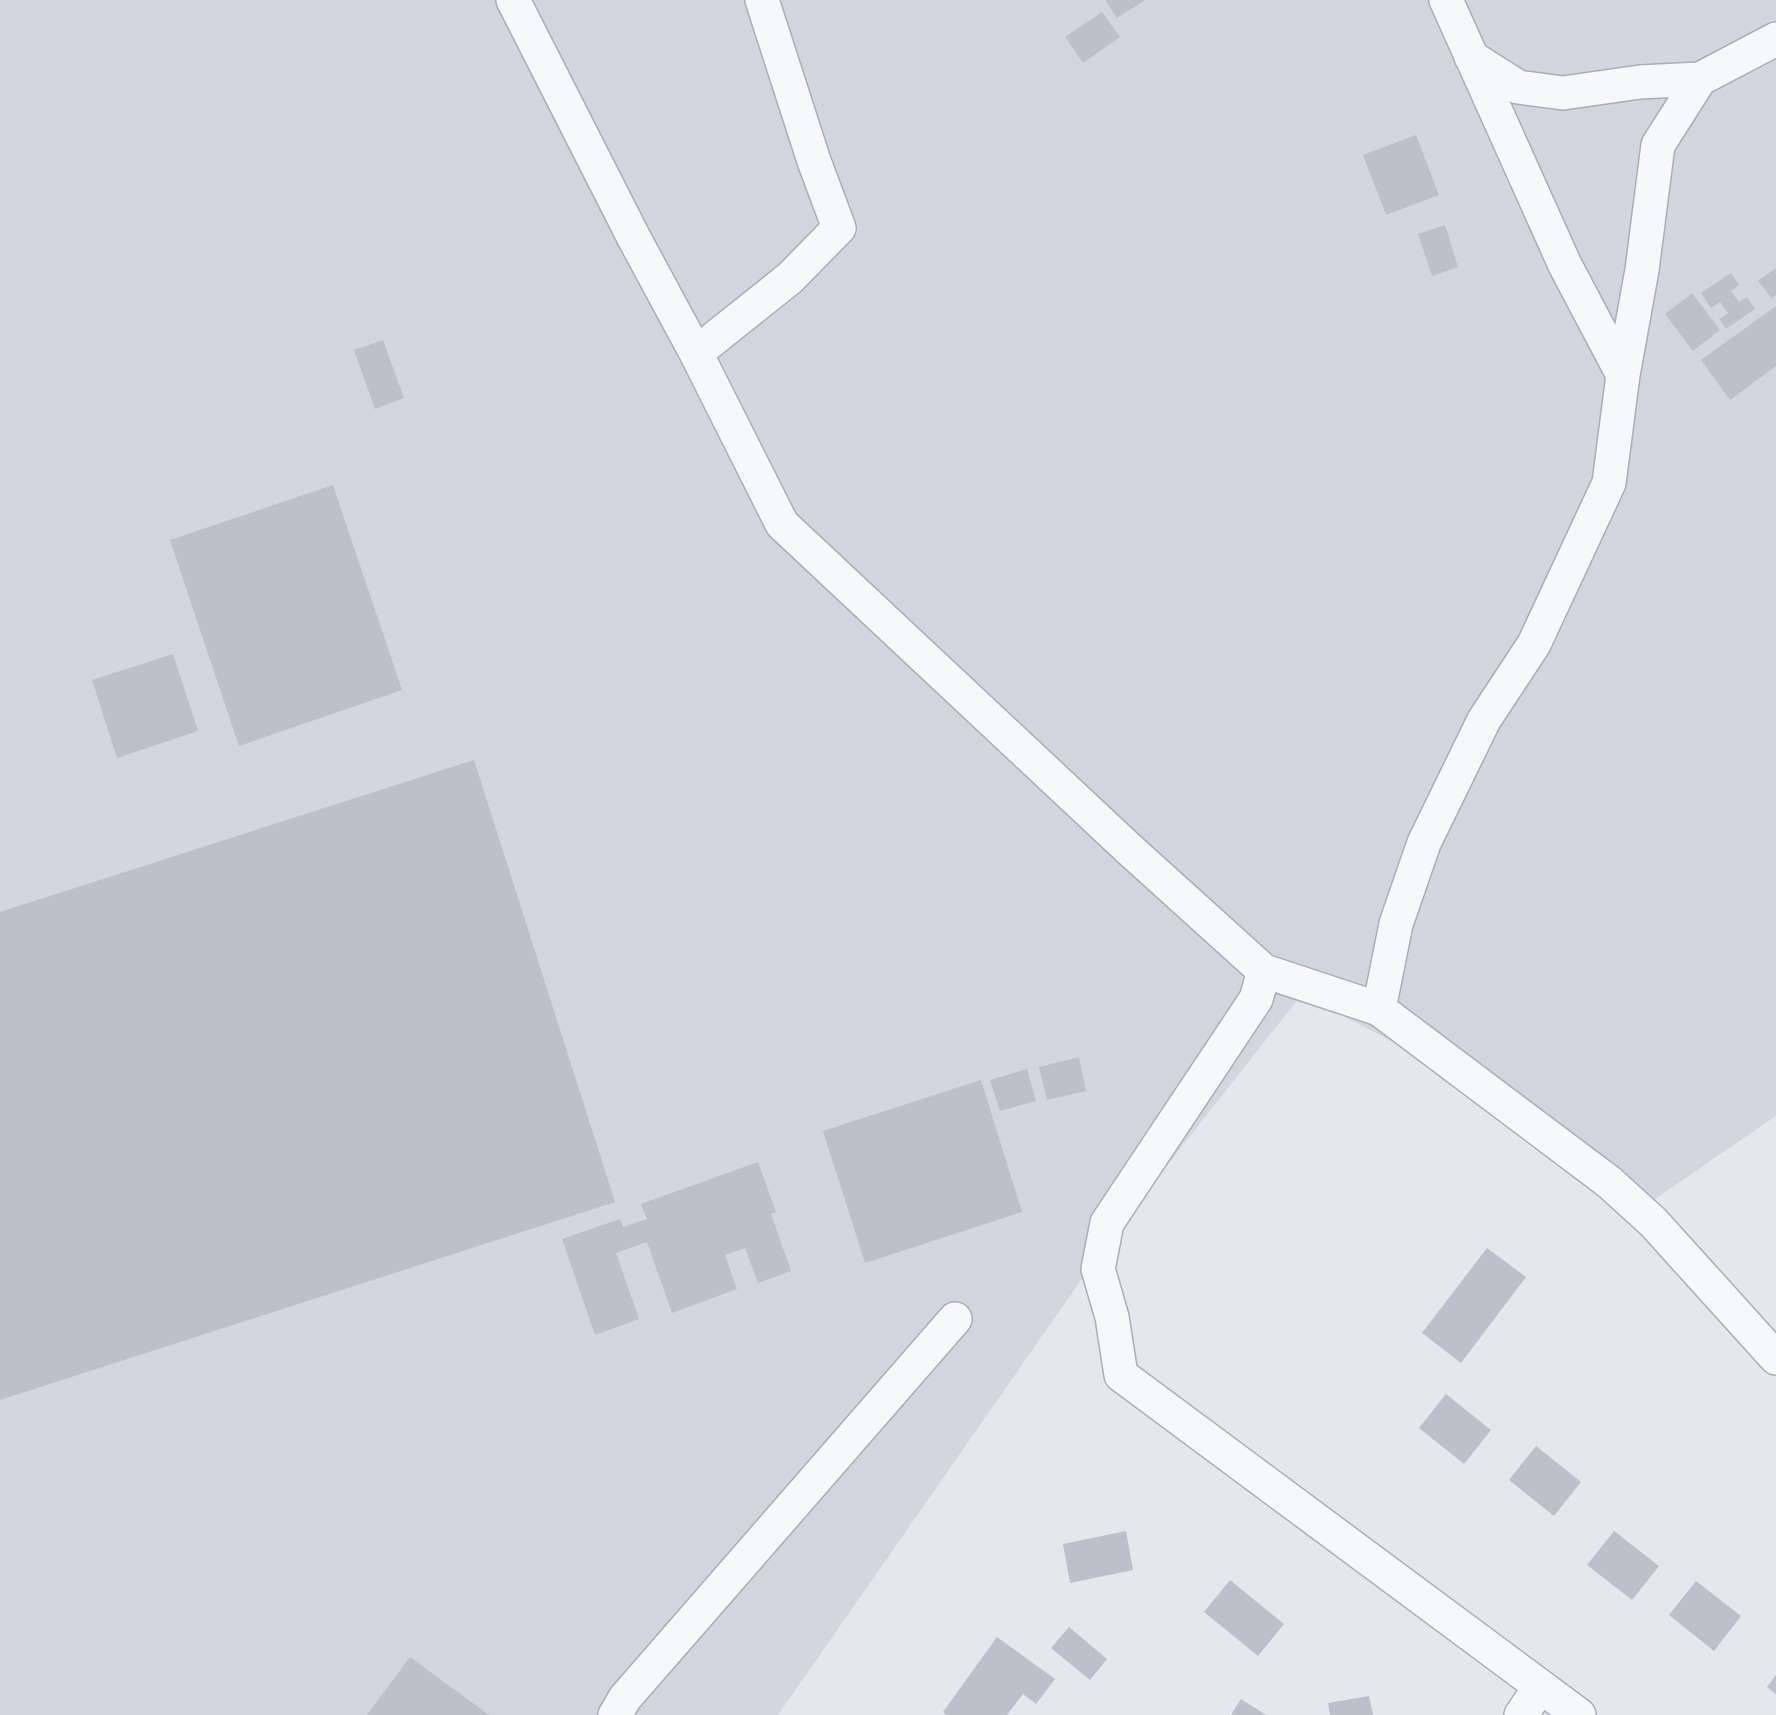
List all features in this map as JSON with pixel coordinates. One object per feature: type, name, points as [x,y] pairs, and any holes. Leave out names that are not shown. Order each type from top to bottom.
[{"type":"street","points":[[513,0],[782,524],[1129,849],[1264,971],[1379,1009],[1609,1182],[1653,1222],[1776,1358]]},
{"type":"street","points":[[696,353],[790,279],[839,228],[814,161],[762,0]]},
{"type":"street","points":[[1446,0],[1565,265],[1623,375]]},
{"type":"street","points":[[1471,57],[1518,87],[1563,93],[1640,82],[1700,80],[1776,39]]},
{"type":"street","points":[[1379,1009],[1396,924],[1424,843],[1484,720],[1534,644],[1609,483],[1623,375],[1642,270],[1658,145],[1700,80]]},
{"type":"street","points":[[1264,971],[1256,999],[1107,1223],[1098,1269],[1112,1317],[1121,1375],[1579,1715]]},
{"type":"street","points":[[615,1715],[625,1698],[956,1319]]},
{"type":"street","points":[[1521,1715],[1540,1687]]},
{"type":"shaded area","points":[[0,0],[1776,0],[1776,1116],[1627,1218],[1473,1084],[1302,994],[1113,1234],[778,1715],[0,1715]]},
{"type":"building","points":[[1105,0],[1145,0],[1117,18]]},
{"type":"building","points":[[1102,12],[1120,37],[1083,63],[1065,37]]},
{"type":"building","points":[[1416,135],[1439,195],[1386,215],[1363,155]]},
{"type":"building","points":[[1445,225],[1458,267],[1432,276],[1418,234]]},
{"type":"building","points":[[1776,268],[1776,295],[1772,298],[1758,281]]},
{"type":"building","points":[[1731,273],[1739,285],[1731,291],[1739,302],[1747,297],[1755,309],[1726,329],[1719,319],[1728,313],[1720,302],[1711,308],[1701,293]]},
{"type":"building","points":[[1692,293],[1720,330],[1693,351],[1665,314]]},
{"type":"building","points":[[1776,306],[1776,366],[1730,400],[1701,360]]},
{"type":"building","points":[[383,340],[404,398],[375,409],[354,350]]},
{"type":"building","points":[[333,485],[402,690],[239,746],[170,540]]},
{"type":"building","points":[[173,654],[198,731],[117,758],[92,680]]},
{"type":"building","points":[[474,760],[615,1202],[0,1400],[0,912]]},
{"type":"building","points":[[1079,1057],[1086,1091],[1047,1100],[1039,1067]]},
{"type":"building","points":[[1027,1069],[1036,1101],[1000,1111],[990,1080]]},
{"type":"building","points":[[981,1080],[1022,1212],[865,1263],[823,1131]]},
{"type":"building","points":[[758,1162],[776,1212],[771,1214],[791,1271],[758,1283],[745,1248],[725,1255],[737,1289],[672,1313],[647,1242],[616,1253],[639,1319],[595,1335],[562,1239],[620,1219],[623,1227],[647,1219],[641,1204]]},
{"type":"building","points":[[1487,1248],[1526,1277],[1461,1363],[1422,1333]]},
{"type":"building","points":[[1446,1394],[1491,1430],[1464,1464],[1419,1428]]},
{"type":"building","points":[[1536,1446],[1581,1482],[1554,1516],[1509,1480]]},
{"type":"building","points":[[1126,1531],[1133,1570],[1070,1583],[1063,1544]]},
{"type":"building","points":[[1614,1531],[1659,1566],[1632,1600],[1587,1565]]},
{"type":"building","points":[[1230,1580],[1284,1624],[1258,1656],[1204,1612]]},
{"type":"building","points":[[1696,1581],[1741,1616],[1714,1651],[1669,1615]]},
{"type":"building","points":[[1069,1627],[1107,1659],[1090,1680],[1051,1648]]},
{"type":"building","points":[[997,1637],[1055,1679],[1036,1704],[1023,1694],[1007,1715],[946,1715],[943,1712]]},
{"type":"building","points":[[410,1657],[489,1715],[367,1715]]},
{"type":"building","points":[[1776,1675],[1776,1694],[1767,1687]]},
{"type":"building","points":[[1369,1696],[1373,1715],[1330,1715],[1328,1703]]},
{"type":"building","points":[[1241,1699],[1266,1715],[1231,1715]]}]
